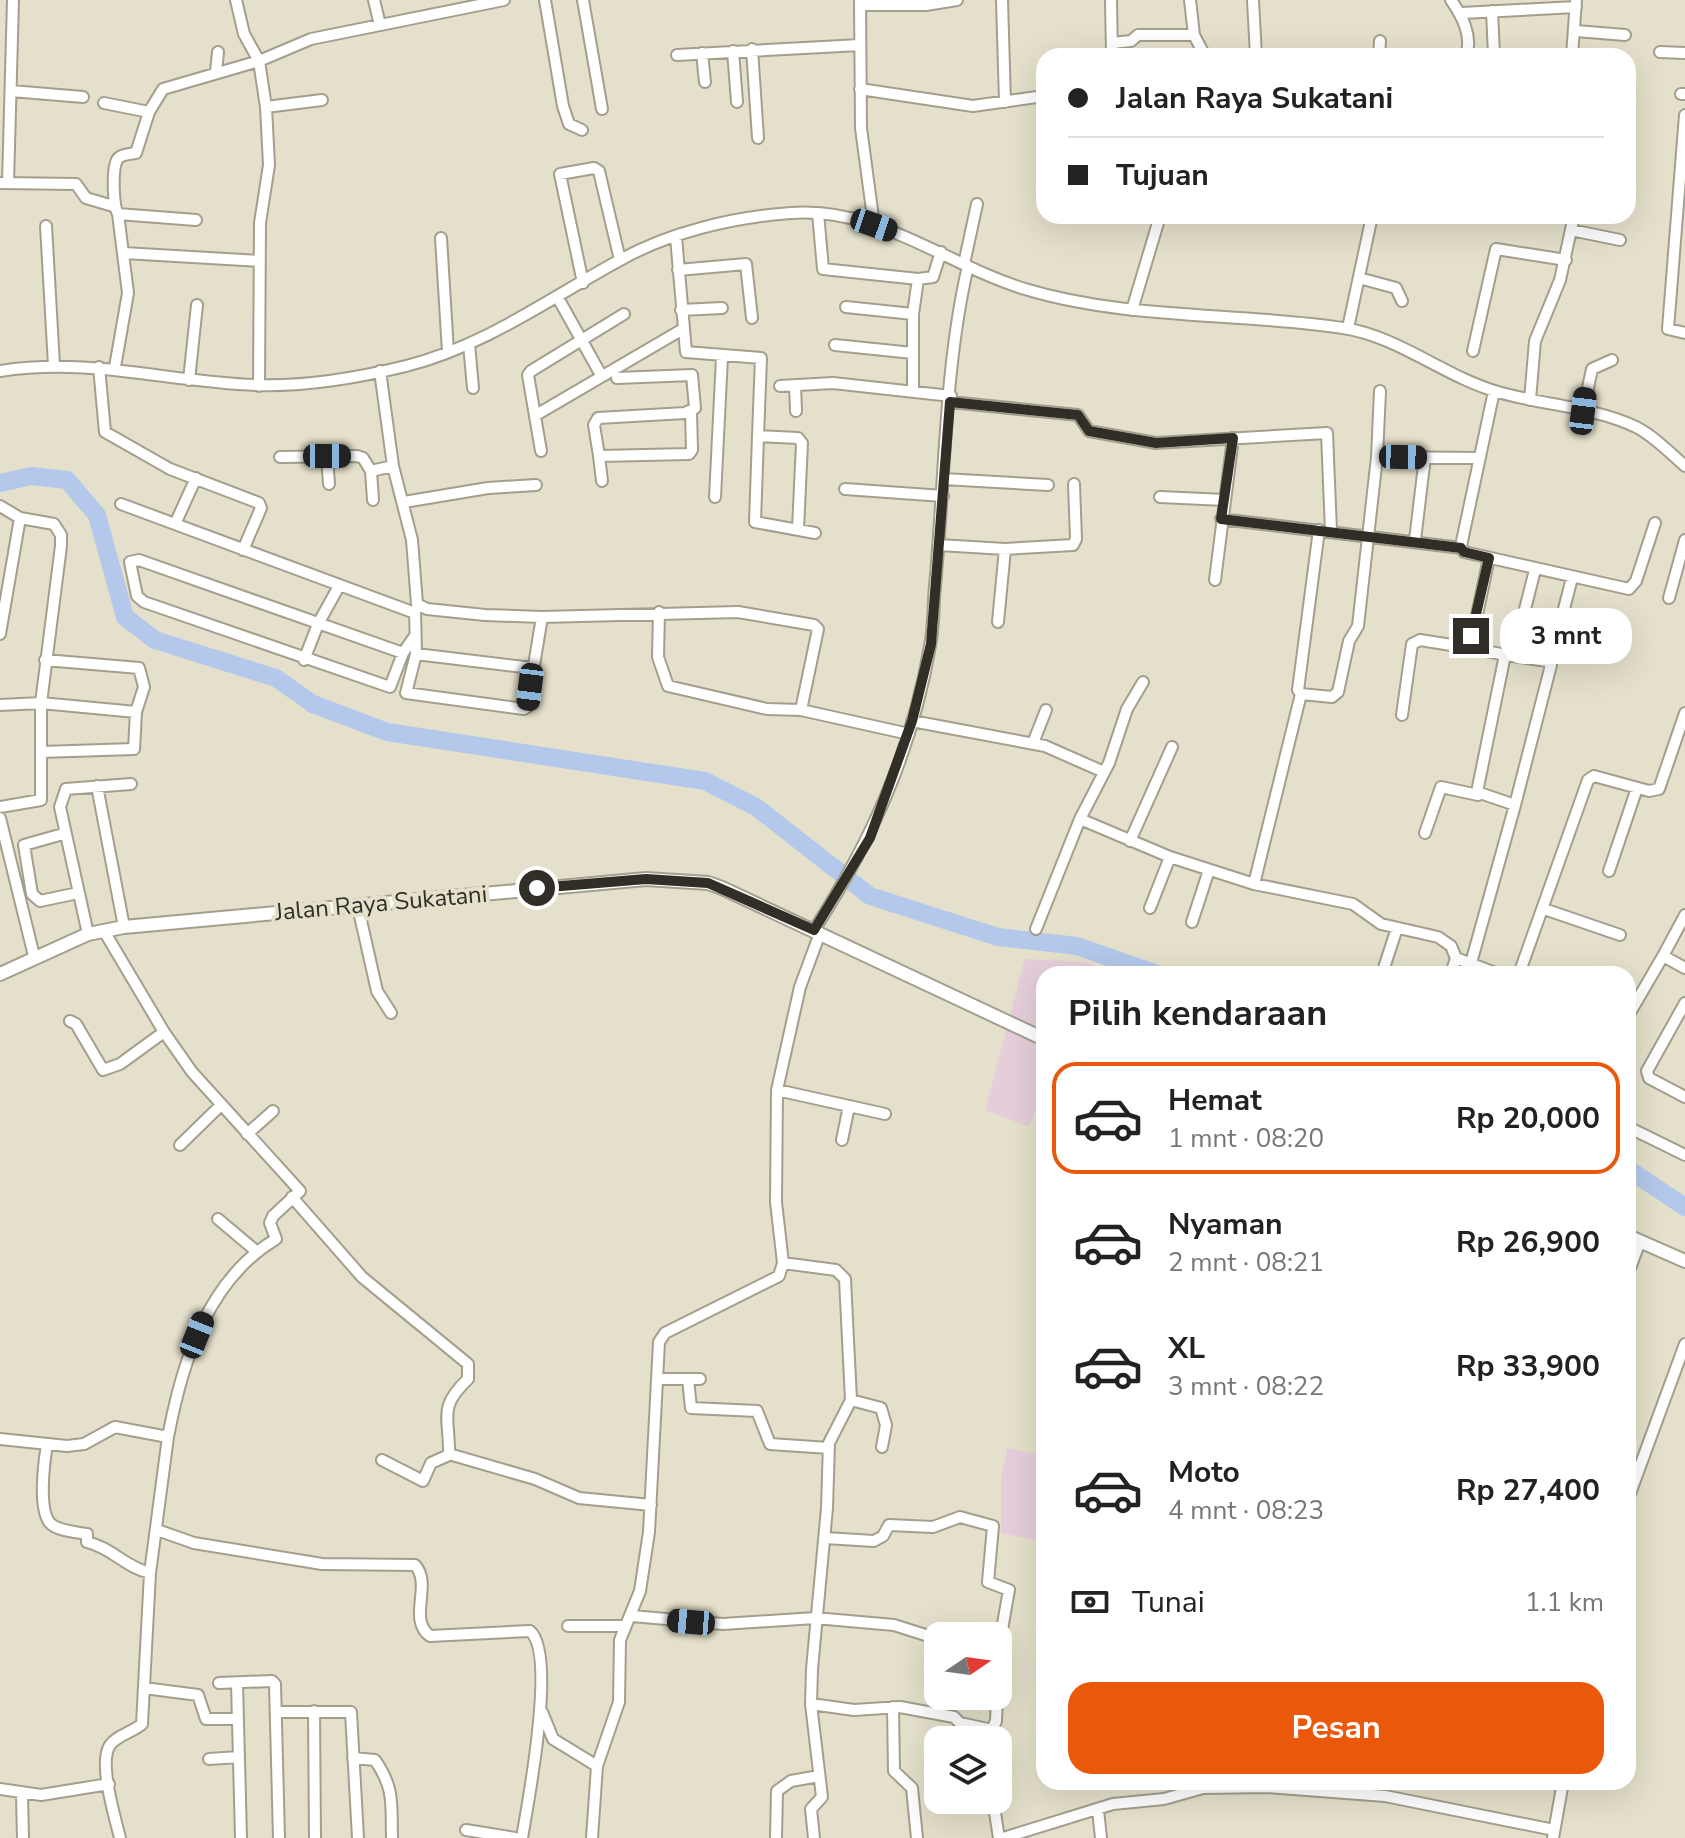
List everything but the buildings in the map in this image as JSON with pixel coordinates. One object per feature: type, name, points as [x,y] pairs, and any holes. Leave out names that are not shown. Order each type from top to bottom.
[{"type":"main road","name":"Jalan Raya Sukatani","points":[[0,974],[88,934],[124,927],[203,917],[358,907],[597,882],[683,880],[722,888],[1036,1035]]},
{"type":"main road","points":[[1636,1239],[1685,1261]]},
{"type":"street","points":[[13,0],[11,91],[4,183],[76,184],[86,198],[116,210],[196,220]]},
{"type":"street","points":[[236,0],[244,34],[259,61],[266,107],[269,165],[260,223],[259,386]]},
{"type":"street","points":[[374,0],[380,25]]},
{"type":"street","points":[[115,367],[128,293],[116,210],[117,159],[136,153],[149,112],[163,89],[259,61],[311,39],[504,0]]},
{"type":"street","points":[[545,0],[563,106],[569,124],[582,130]]},
{"type":"street","points":[[583,0],[602,109]]},
{"type":"street","points":[[1002,0],[1005,102]]},
{"type":"street","points":[[1111,0],[1112,48]]},
{"type":"street","points":[[1190,0],[1194,35],[1201,48]]},
{"type":"street","points":[[1253,0],[1256,48]]},
{"type":"street","points":[[1451,0],[1462,13],[1467,48]]},
{"type":"street","points":[[1540,0],[1541,12]]},
{"type":"street","points":[[874,225],[861,128],[860,2],[952,1]]},
{"type":"street","points":[[1462,13],[1541,12],[1576,4],[1573,48]]},
{"type":"street","points":[[1492,11],[1494,48]]},
{"type":"street","points":[[1576,31],[1625,35]]},
{"type":"street","points":[[1112,43],[1132,41],[1138,35],[1194,35]]},
{"type":"street","points":[[1380,41],[1380,48]]},
{"type":"street","points":[[677,55],[860,45]]},
{"type":"street","points":[[752,49],[758,138]]},
{"type":"street","points":[[733,51],[737,102]]},
{"type":"street","points":[[216,72],[218,52]]},
{"type":"street","points":[[1660,52],[1685,53]]},
{"type":"street","points":[[702,53],[705,82]]},
{"type":"street","points":[[860,89],[952,104],[1036,97]]},
{"type":"street","points":[[11,91],[83,97]]},
{"type":"street","points":[[266,107],[322,100]]},
{"type":"street","points":[[104,103],[149,112]]},
{"type":"street","points":[[1685,115],[1668,329],[1685,333]]},
{"type":"street","points":[[583,283],[560,174],[594,168],[599,171],[620,260]]},
{"type":"street","points":[[592,1838],[597,1766],[619,1702],[623,1626],[632,1616],[640,1591],[651,1505],[661,1336],[776,1280],[783,1263],[776,1202],[777,1090],[800,987],[817,932],[863,850],[909,734],[931,644],[961,293],[977,204]]},
{"type":"street","points":[[0,371],[54,365],[115,367],[189,380],[259,386],[330,382],[380,371],[469,344],[558,298],[620,260],[676,237],[736,222],[791,213],[818,213],[874,225],[1026,290],[1132,310],[1239,316],[1348,328],[1385,341],[1494,391],[1583,411],[1635,427],[1685,466]]},
{"type":"street","points":[[818,213],[823,269],[932,279],[941,252]]},
{"type":"street","points":[[1132,310],[1158,224]]},
{"type":"street","points":[[1348,328],[1370,224]]},
{"type":"street","points":[[1530,400],[1535,341],[1566,260],[1572,224]]},
{"type":"street","points":[[46,226],[54,365]]},
{"type":"street","points":[[1571,230],[1620,240]]},
{"type":"street","points":[[676,237],[684,349],[688,354],[687,375]]},
{"type":"street","points":[[441,238],[448,352]]},
{"type":"street","points":[[1473,351],[1496,249],[1566,260]]},
{"type":"street","points":[[124,253],[259,261]]},
{"type":"street","points":[[678,270],[746,264],[752,318]]},
{"type":"street","points":[[1359,278],[1393,287],[1402,301]]},
{"type":"street","points":[[913,392],[913,314],[918,279]]},
{"type":"street","points":[[558,298],[601,375]]},
{"type":"street","points":[[189,380],[197,305]]},
{"type":"street","points":[[846,307],[913,314]]},
{"type":"street","points":[[681,310],[722,308]]},
{"type":"street","points":[[541,451],[531,371],[624,314]]},
{"type":"street","points":[[536,415],[683,329]]},
{"type":"street","points":[[469,344],[473,388]]},
{"type":"street","points":[[835,345],[913,353]]},
{"type":"street","points":[[688,354],[761,358],[755,522],[815,533]]},
{"type":"street","points":[[715,497],[722,357]]},
{"type":"street","points":[[1583,411],[1592,369],[1612,360]]},
{"type":"street","points":[[99,367],[105,432],[170,469],[259,503],[261,508],[243,550]]},
{"type":"street","points":[[380,371],[393,466],[412,540],[416,654],[406,693]]},
{"type":"street","points":[[602,481],[594,425],[598,418],[691,412],[695,408],[694,377],[617,378]]},
{"type":"street","points":[[780,386],[833,383],[1078,415],[1089,431],[1156,443],[1328,434],[1325,531],[1298,690],[1301,694],[1254,884]]},
{"type":"street","points":[[795,385],[796,411]]},
{"type":"street","points":[[1301,694],[1334,697],[1337,694],[1349,641],[1358,626],[1377,457],[1380,391]]},
{"type":"street","points":[[1461,548],[1494,391]]},
{"type":"street","points":[[599,456],[689,454],[692,450],[691,412]]},
{"type":"street","points":[[758,436],[798,438],[802,443],[798,529]]},
{"type":"street","points":[[1215,580],[1233,438]]},
{"type":"street","points":[[327,456],[329,484]]},
{"type":"street","points":[[280,457],[363,458],[371,471],[373,500]]},
{"type":"street","points":[[1377,457],[1479,458]]},
{"type":"street","points":[[1415,540],[1425,457]]},
{"type":"street","points":[[371,471],[393,466]]},
{"type":"street","points":[[175,524],[196,478]]},
{"type":"street","points":[[944,479],[1048,485]]},
{"type":"street","points":[[939,545],[1005,549],[1075,544],[1074,484]]},
{"type":"street","points":[[404,502],[536,485]]},
{"type":"street","points":[[845,489],[943,496]]},
{"type":"street","points":[[1160,497],[1225,500]]},
{"type":"street","points":[[121,504],[339,586],[416,609],[542,617],[738,612],[817,627],[801,710]]},
{"type":"street","points":[[0,506],[20,518],[51,522],[61,535],[41,703],[39,802],[0,807]]},
{"type":"street","points":[[0,634],[20,518]]},
{"type":"street","points":[[1221,519],[1415,540],[1461,548],[1464,552],[1535,570],[1623,589],[1632,587],[1655,523]]},
{"type":"street","points":[[1669,598],[1685,540]]},
{"type":"street","points":[[998,622],[1005,549]]},
{"type":"street","points":[[1470,648],[1489,558]]},
{"type":"street","points":[[403,653],[139,560],[130,562],[137,596],[144,602],[406,693],[526,709],[542,617]]},
{"type":"street","points":[[1478,795],[1509,656],[1535,570]]},
{"type":"street","points":[[1471,963],[1515,805],[1572,578]]},
{"type":"street","points":[[304,660],[318,624],[339,586]]},
{"type":"street","points":[[659,612],[658,657],[668,686],[767,709],[801,710],[909,734]]},
{"type":"street","points":[[390,687],[403,653],[414,637]]},
{"type":"street","points":[[1402,715],[1412,644],[1420,640],[1550,663]]},
{"type":"street","points":[[416,654],[532,668]]},
{"type":"street","points":[[41,752],[130,751],[135,747],[136,712],[144,687],[139,668],[45,660]]},
{"type":"street","points":[[1036,929],[1080,819],[1104,772],[1127,709],[1143,682]]},
{"type":"street","points":[[0,705],[41,703],[136,712]]},
{"type":"street","points":[[1033,743],[1046,710]]},
{"type":"street","points":[[1522,966],[1588,780],[1594,776],[1637,788],[1659,789],[1682,734],[1685,713]]},
{"type":"street","points":[[912,721],[1033,743],[1104,772]]},
{"type":"street","points":[[1130,841],[1172,747]]},
{"type":"street","points":[[88,934],[63,834],[60,807],[64,792],[131,784]]},
{"type":"street","points":[[97,786],[124,927]]},
{"type":"street","points":[[1425,833],[1441,787],[1515,805]]},
{"type":"street","points":[[1609,871],[1637,788]]},
{"type":"street","points":[[0,818],[30,958]]},
{"type":"street","points":[[1080,819],[1209,870],[1254,884],[1353,904],[1381,924],[1438,937],[1451,946],[1456,958],[1454,966]]},
{"type":"street","points":[[63,834],[24,845],[32,894],[40,901],[78,893]]},
{"type":"street","points":[[1150,908],[1170,857]]},
{"type":"street","points":[[1192,922],[1209,870]]},
{"type":"street","points":[[358,907],[377,991],[391,1013]]},
{"type":"street","points":[[1544,909],[1620,935]]},
{"type":"street","points":[[1636,1002],[1685,915]]},
{"type":"street","points":[[1385,966],[1397,928]]},
{"type":"street","points":[[104,931],[164,1032],[221,1105],[299,1188],[273,1216],[270,1223],[276,1239],[256,1251],[206,1312],[177,1388],[150,1573],[142,1724],[110,1746],[106,1767],[120,1838]]},
{"type":"street","points":[[1663,956],[1685,968]]},
{"type":"street","points":[[1456,958],[1478,966]]},
{"type":"street","points":[[1685,1003],[1647,1071],[1649,1078],[1685,1097]]},
{"type":"street","points":[[70,1021],[76,1024],[103,1070],[120,1064],[164,1032]]},
{"type":"street","points":[[777,1090],[885,1114]]},
{"type":"street","points":[[180,1145],[221,1105]]},
{"type":"street","points":[[842,1140],[849,1106]]},
{"type":"street","points":[[247,1134],[273,1111]]},
{"type":"street","points":[[1636,1131],[1685,1155]]},
{"type":"street","points":[[292,1197],[362,1277],[467,1361],[470,1376],[452,1394],[447,1407],[449,1454]]},
{"type":"street","points":[[218,1219],[256,1251]]},
{"type":"street","points":[[783,1263],[836,1270],[845,1279],[851,1400],[831,1437],[829,1448],[811,1704],[822,1798],[811,1811],[814,1838]]},
{"type":"street","points":[[1636,1477],[1685,1344]]},
{"type":"street","points":[[659,1379],[694,1379],[691,1408],[757,1411],[770,1444],[829,1448]]},
{"type":"street","points":[[851,1400],[881,1408],[886,1425],[882,1447]]},
{"type":"street","points":[[0,1439],[47,1445],[84,1444],[115,1427],[168,1437]]},
{"type":"street","points":[[47,1445],[43,1480],[47,1519],[51,1524],[87,1534],[87,1542],[110,1549],[130,1567],[150,1573]]},
{"type":"street","points":[[382,1460],[423,1481],[431,1463],[449,1454],[535,1479],[579,1498],[651,1505]]},
{"type":"street","points":[[825,1538],[874,1541],[883,1536],[889,1525],[927,1527],[959,1517],[993,1526],[988,1582],[1009,1590],[1004,1622]]},
{"type":"street","points":[[157,1530],[194,1543],[322,1564],[415,1565],[421,1573],[419,1615],[425,1633],[430,1636],[530,1631],[536,1636],[542,1710],[522,1838]]},
{"type":"street","points":[[632,1616],[723,1624],[815,1618],[894,1625],[924,1635]]},
{"type":"street","points":[[568,1626],[623,1626]]},
{"type":"street","points":[[219,1683],[272,1681],[276,1687],[279,1838]]},
{"type":"street","points":[[237,1683],[241,1838]]},
{"type":"street","points":[[144,1688],[198,1695],[206,1719],[238,1719]]},
{"type":"street","points":[[811,1704],[854,1710],[893,1707],[954,1717],[967,1726]]},
{"type":"street","points":[[893,1707],[894,1771],[912,1788],[917,1838]]},
{"type":"street","points":[[542,1710],[553,1739],[597,1766]]},
{"type":"street","points":[[314,1711],[315,1838]]},
{"type":"street","points":[[276,1712],[351,1712],[358,1838]]},
{"type":"street","points":[[209,1759],[239,1757]]},
{"type":"street","points":[[353,1758],[375,1760],[387,1776],[392,1838]]},
{"type":"street","points":[[776,1838],[777,1791],[791,1781],[819,1776]]},
{"type":"street","points":[[0,1789],[22,1795],[109,1784]]},
{"type":"street","points":[[996,1814],[1001,1838],[1113,1804],[1164,1799],[1196,1790]]},
{"type":"street","points":[[1348,1790],[1554,1834],[1562,1790]]},
{"type":"street","points":[[22,1795],[23,1838]]},
{"type":"street","points":[[1098,1810],[1101,1838]]},
{"type":"street","points":[[466,1830],[515,1838]]},
{"type":"shaded area","points":[[1025,959],[1084,962],[1097,966],[1036,966],[1036,1106],[1029,1127],[985,1110]]},
{"type":"shaded area","points":[[1007,1448],[1036,1454],[1036,1540],[1001,1533],[1001,1480]]},
{"type":"waterway","points":[[0,483],[32,476],[67,480],[97,515],[125,617],[155,640],[276,678],[313,704],[387,732],[705,781],[756,807],[870,896],[998,937],[1077,946],[1134,966]]},
{"type":"waterway","points":[[1636,1174],[1685,1207]]},
{"type":"route","points":[[537,888],[646,879],[708,883],[814,930],[870,838],[909,734],[931,644],[950,402],[1078,415],[1085,430],[1093,433],[1156,443],[1233,438],[1221,519],[1415,540],[1461,548],[1464,552],[1489,558],[1471,636]]}]
